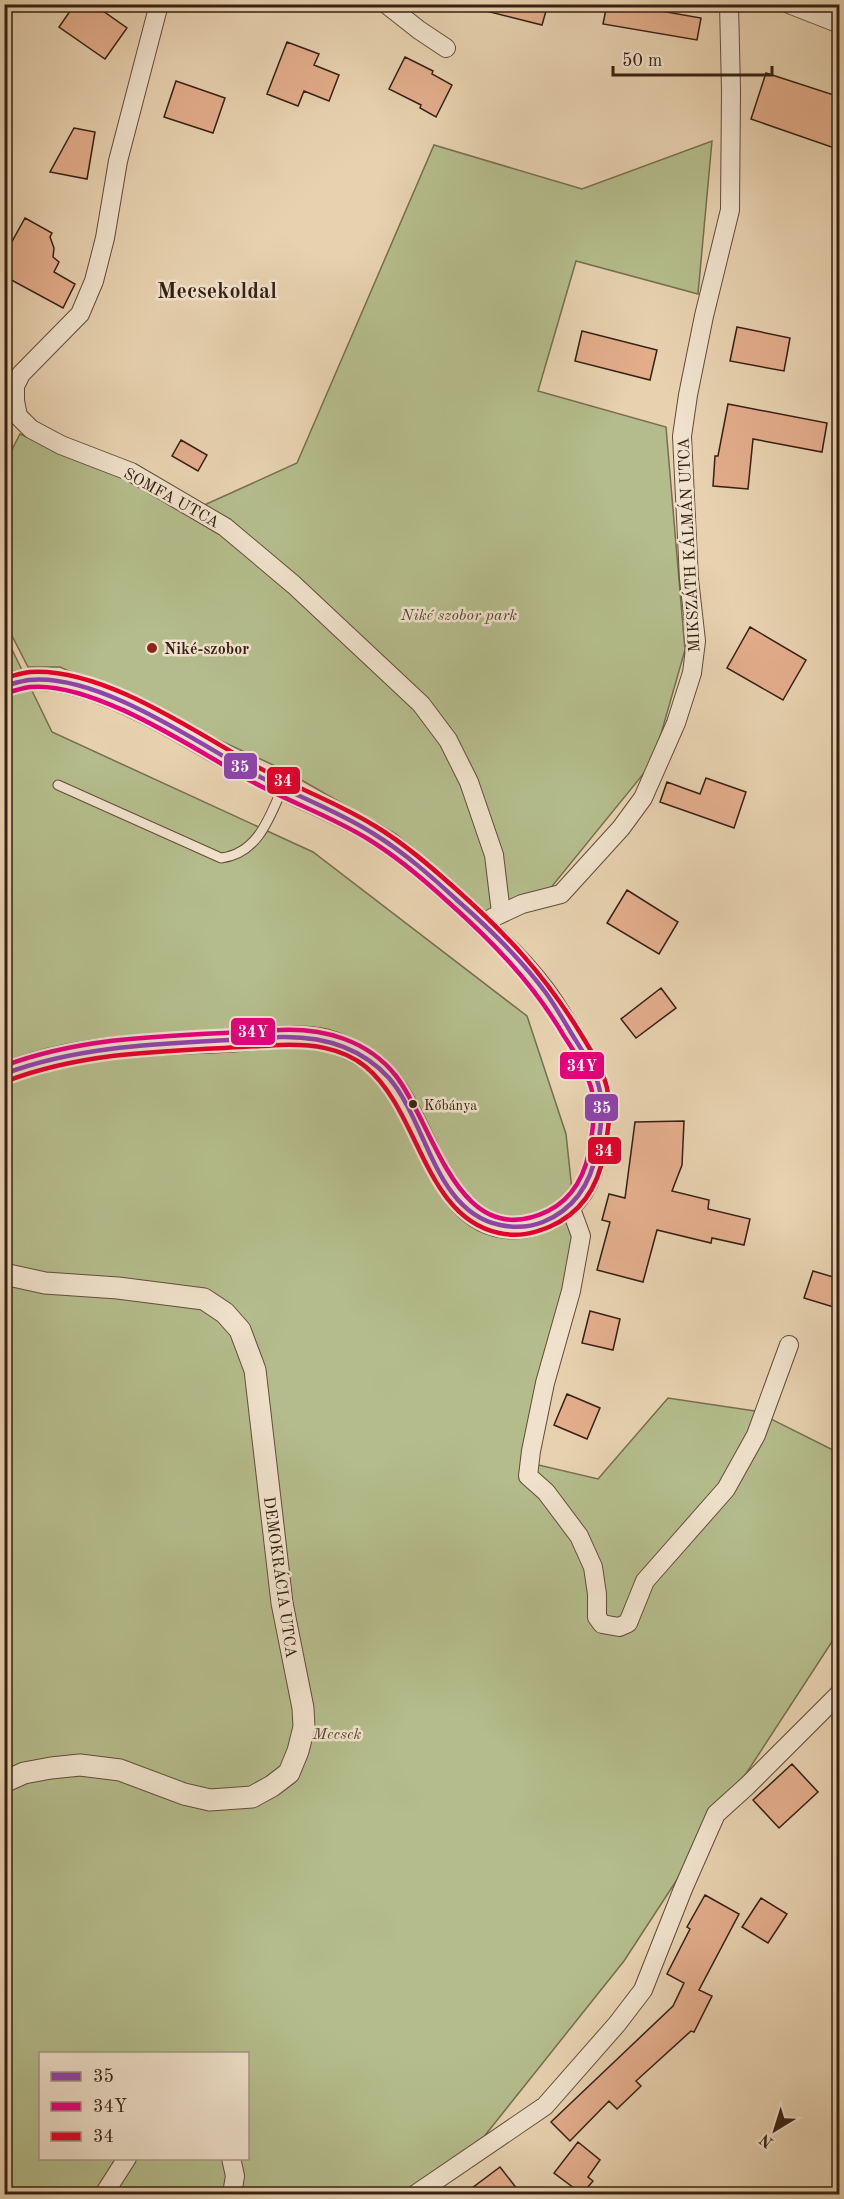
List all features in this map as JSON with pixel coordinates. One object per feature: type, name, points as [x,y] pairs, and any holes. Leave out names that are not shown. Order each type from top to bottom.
[{"type":"street","name":"SOMFA UTCA","points":[[159,4],[118,161],[105,238],[94,281],[80,314],[21,374],[15,386],[18,416],[41,435],[131,472],[225,527],[294,585],[421,704],[448,740],[469,782],[494,855],[501,912]]},
{"type":"street","points":[[386,4],[446,48]]},
{"type":"street","name":"MIKSZÁTH KÁLMÁN UTCA","points":[[483,924],[501,912],[561,894],[621,828],[643,798],[675,723],[692,673],[696,641],[689,579],[682,436],[704,316],[730,210],[729,4]]},
{"type":"street","points":[[789,4],[840,24]]},
{"type":"street","points":[[4,686],[14,682],[48,679],[107,696],[282,789],[324,807],[371,832],[420,867],[483,924],[543,988],[588,1060],[601,1095],[596,1160],[587,1184],[570,1206],[542,1222],[525,1228],[493,1227],[478,1221],[460,1204],[444,1180],[400,1092],[386,1075],[369,1060],[326,1040],[293,1037],[122,1047],[31,1063],[4,1074]]},
{"type":"street","points":[[570,1206],[582,1236],[571,1291],[545,1383],[528,1476],[546,1492],[579,1536],[593,1567],[597,1594],[597,1617],[602,1624],[619,1626],[627,1623],[645,1581],[726,1489],[756,1436],[789,1345]]},
{"type":"street","name":"DEMOKRÁCIA UTCA","points":[[4,1274],[45,1283],[118,1288],[204,1299],[225,1313],[240,1330],[255,1370],[282,1603],[303,1708],[304,1727],[289,1773],[252,1797],[210,1800],[184,1794],[120,1770],[80,1765],[24,1773],[4,1782]]},
{"type":"street","points":[[416,2194],[545,2106],[617,2024],[643,1990],[716,1814],[840,1694]]},
{"type":"street","points":[[104,2194],[126,2160]]},
{"type":"street","points":[[231,2160],[235,2176],[232,2194]]},
{"type":"lane","points":[[58,785],[221,858],[233,857],[246,850],[255,841],[267,823],[282,789]]},
{"type":"green space","name":"Niké szobor park","points":[[712,141],[698,294],[576,261],[538,391],[666,427],[685,650],[653,762],[549,890],[486,915],[396,834],[282,769],[60,667],[28,667],[5,622],[4,465],[20,434],[200,507],[297,463],[434,145],[582,189]]},
{"type":"green space","name":"Mecsek","points":[[4,633],[52,732],[313,852],[527,1016],[566,1134],[578,1247],[530,1463],[598,1479],[668,1398],[755,1411],[839,1453],[839,1631],[624,1961],[463,2163],[426,2194],[5,2194]]},
{"type":"building","points":[[75,4],[93,4],[127,28],[105,59],[59,27]]},
{"type":"building","points":[[487,4],[548,4],[542,25],[486,11]]},
{"type":"building","points":[[607,4],[621,4],[701,18],[697,40],[603,24]]},
{"type":"building","points":[[287,42],[319,54],[314,65],[339,75],[329,101],[304,91],[298,106],[267,94]]},
{"type":"building","points":[[405,57],[433,71],[432,74],[452,85],[436,117],[420,108],[421,105],[389,89]]},
{"type":"building","points":[[766,73],[840,97],[840,150],[751,119]]},
{"type":"building","points":[[176,81],[225,98],[213,133],[164,117]]},
{"type":"building","points":[[74,128],[95,132],[87,179],[50,172]]},
{"type":"building","points":[[25,218],[52,233],[50,237],[54,248],[53,257],[59,262],[54,272],[75,284],[63,308],[4,276],[4,256]]},
{"type":"building","points":[[737,327],[790,338],[784,371],[730,361]]},
{"type":"building","points":[[582,331],[657,350],[650,380],[575,361]]},
{"type":"building","points":[[728,404],[827,423],[822,452],[753,439],[748,489],[713,486],[715,456],[718,456]]},
{"type":"building","points":[[181,440],[207,455],[198,471],[172,456]]},
{"type":"building","points":[[750,627],[806,660],[783,700],[727,668]]},
{"type":"building","points":[[706,778],[746,792],[734,828],[660,802],[667,782],[700,794]]},
{"type":"building","points":[[627,890],[678,922],[659,954],[607,923]]},
{"type":"building","points":[[661,988],[676,1008],[636,1038],[621,1019]]},
{"type":"building","points":[[684,1121],[682,1165],[672,1191],[709,1200],[708,1209],[750,1219],[744,1245],[712,1238],[711,1243],[657,1230],[643,1282],[597,1270],[610,1222],[602,1220],[609,1194],[625,1198],[635,1122]]},
{"type":"building","points":[[813,1271],[840,1279],[840,1309],[804,1298]]},
{"type":"building","points":[[590,1311],[620,1319],[613,1350],[582,1343]]},
{"type":"building","points":[[567,1394],[600,1408],[587,1439],[554,1425]]},
{"type":"building","points":[[792,1764],[818,1792],[779,1828],[753,1800]]},
{"type":"building","points":[[705,1895],[739,1914],[699,1990],[712,1996],[694,2032],[691,2031],[636,2081],[641,2086],[617,2109],[609,2101],[570,2141],[551,2122],[673,2006],[684,1983],[667,1974],[690,1929],[687,1927]]},
{"type":"building","points":[[761,1898],[787,1914],[768,1943],[742,1927]]},
{"type":"building","points":[[578,2142],[600,2160],[588,2177],[593,2181],[582,2194],[554,2173]]},
{"type":"building","points":[[500,2167],[521,2194],[464,2194]]},
{"type":"transit line","name":"34","points":[[4,678],[30,672],[58,673],[116,690],[175,719],[269,773],[360,817],[397,840],[457,890],[492,923],[552,991],[583,1038],[602,1073],[607,1088],[609,1121],[598,1177],[587,1198],[571,1214],[549,1227],[530,1233],[512,1235],[499,1233],[474,1223],[454,1207],[438,1185],[384,1086],[357,1060],[336,1051],[314,1046],[291,1045],[142,1053],[73,1062],[7,1081]]},
{"type":"transit line","name":"35","points":[[4,686],[29,680],[55,681],[84,687],[113,697],[172,726],[249,771],[344,817],[397,849],[493,933],[516,956],[546,993],[594,1073],[601,1095],[600,1134],[591,1173],[573,1202],[554,1217],[543,1222],[511,1227],[478,1217],[461,1203],[446,1184],[402,1096],[389,1078],[366,1058],[339,1045],[310,1038],[280,1037],[140,1046],[71,1055],[4,1074]]},
{"type":"transit line","name":"34Y","points":[[4,1066],[71,1047],[140,1038],[280,1030],[328,1034],[372,1053],[396,1076],[453,1179],[471,1201],[492,1216],[517,1220],[548,1211],[573,1191],[587,1163],[591,1141],[594,1110],[590,1084],[580,1062],[539,998],[511,963],[479,931],[428,884],[389,853],[354,831],[265,789],[174,736],[114,706],[56,688],[30,687],[6,693]]},
{"type":"place","name":"Niké-szobor","points":[[152,648]]},
{"type":"place","name":"Kőbánya","points":[[413,1104]]},
{"type":"district","name":"Mecsekoldal","points":[[217,290]]}]
